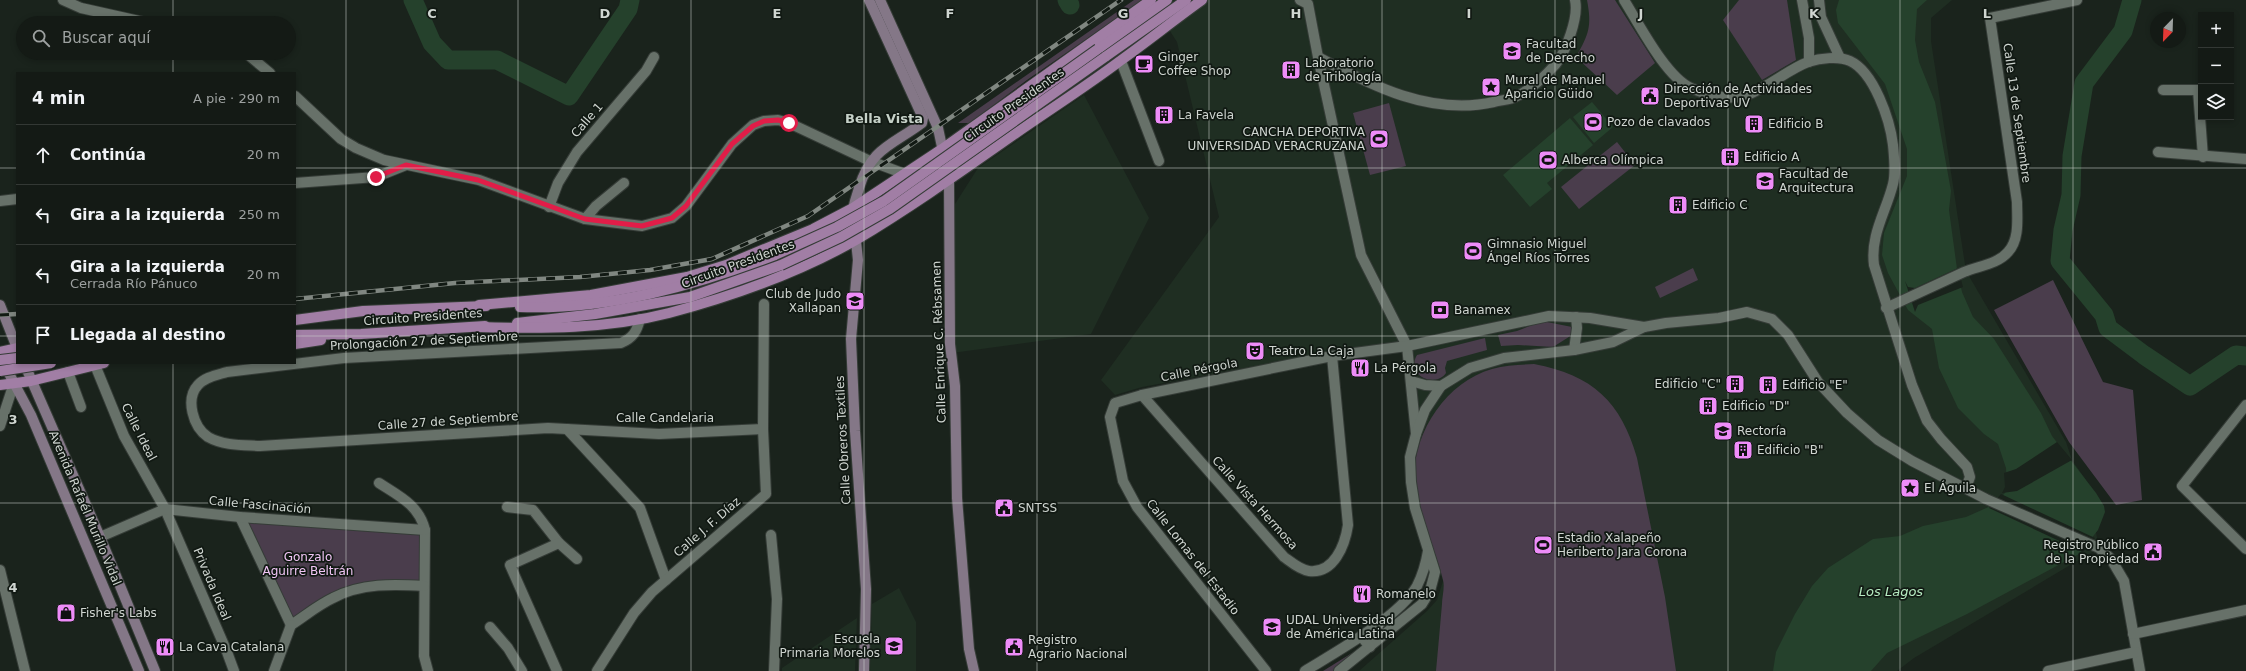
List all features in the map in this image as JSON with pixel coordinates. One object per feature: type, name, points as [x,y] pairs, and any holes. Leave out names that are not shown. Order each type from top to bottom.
[{"type":"main road","points":[[853,208],[863,172],[870,161],[879,151],[922,123],[923,118],[869,0]]},
{"type":"main road","name":"Calle Enrique C. Rébsamen","points":[[880,0],[936,121],[949,180],[950,344],[955,386],[957,498],[969,648],[974,671]]},
{"type":"main road","points":[[480,305],[591,295],[687,277],[732,263],[813,229],[853,208],[942,149],[1062,65],[1151,0]]},
{"type":"main road","name":"Circuito Presidentes","points":[[296,320],[363,311],[480,305],[533,307],[643,296],[729,273],[775,255],[837,227],[884,201],[1167,0]]},
{"type":"main road","name":"Circuito Presidentes","points":[[296,335],[361,334],[478,327],[645,306],[690,296],[781,265],[841,237],[890,209],[1186,0]]},
{"type":"main road","points":[[478,327],[536,329],[597,325],[640,319],[668,313],[738,292],[825,256],[856,240],[949,180],[1121,61],[1202,0]]},
{"type":"main road","points":[[1062,65],[1059,74],[1062,83],[1069,89],[1079,90]]},
{"type":"main road","points":[[1028,89],[1037,90],[1045,96],[1047,105],[1044,114]]},
{"type":"main road","points":[[919,164],[933,167],[949,180]]},
{"type":"main road","name":"Calle Obreros Textiles","points":[[853,208],[858,260],[850,339],[866,589],[864,671]]},
{"type":"main road","points":[[813,229],[827,230],[834,237],[833,247],[825,256]]},
{"type":"main road","points":[[0,305],[16,346]]},
{"type":"main road","points":[[296,314],[363,311]]},
{"type":"main road","points":[[296,344],[361,334]]},
{"type":"main road","points":[[0,352],[16,349]]},
{"type":"main road","points":[[0,359],[16,358]]},
{"type":"main road","name":"Avenida Rafaél Murillo Vidal","points":[[0,359],[31,415],[139,671]]},
{"type":"main road","name":"Avenida Rafaél Murillo Vidal","points":[[24,364],[100,537],[155,671]]},
{"type":"main road","points":[[0,371],[44,364]]},
{"type":"main road","points":[[55,364],[64,372]]},
{"type":"main road","points":[[0,385],[31,380],[100,364]]},
{"type":"main road","points":[[47,451],[59,446]]},
{"type":"main road","name":"Calle Enrique C. Rébsamen","points":[[967,671],[969,648]]},
{"type":"street","points":[[64,0],[81,8],[117,16]]},
{"type":"street","points":[[1300,0],[1308,4],[1361,255],[1407,346],[1416,434]]},
{"type":"street","points":[[1318,57],[1362,80],[1409,98],[1452,107],[1517,97],[1548,73],[1561,58],[1577,9],[1575,0]]},
{"type":"street","points":[[1624,0],[1669,70],[1690,88],[1716,97],[1746,96],[1809,62],[1840,58],[1851,61],[1864,73],[1876,91],[1885,110],[1893,144],[1893,183],[1880,219],[1872,252],[1891,306],[1912,385],[1928,420],[1941,439],[1967,467],[1970,477],[1966,488]]},
{"type":"street","points":[[1802,0],[1809,38],[1809,62]]},
{"type":"street","points":[[1819,0],[1821,17],[1840,58]]},
{"type":"street","name":"Calle 13 de Septiembre","points":[[1891,306],[1966,271],[1999,260],[2014,244],[2018,224],[2017,202],[1990,18],[2077,0]]},
{"type":"street","name":"Calle 1","points":[[549,207],[558,183],[577,152],[646,71],[654,57]]},
{"type":"street","points":[[254,60],[269,72]]},
{"type":"street","points":[[1121,61],[1159,161]]},
{"type":"street","points":[[2163,90],[2198,90],[2203,157]]},
{"type":"street","points":[[296,97],[341,139],[356,148],[384,160],[478,180],[585,219],[642,226],[672,218],[686,206],[732,144],[753,126],[764,121],[778,120],[789,123],[870,161],[905,174]]},
{"type":"street","points":[[2158,152],[2203,157],[2246,159]]},
{"type":"street","points":[[296,183],[376,177],[406,165]]},
{"type":"street","points":[[585,219],[596,206],[624,183]]},
{"type":"street","points":[[0,201],[16,199]]},
{"type":"street","points":[[763,429],[764,304]]},
{"type":"street","points":[[1339,671],[1422,604],[1430,590],[1435,572],[1415,508],[1411,482],[1410,457],[1416,434],[1425,410],[1441,386],[1470,368],[1504,358],[1574,350],[1613,342],[1644,327],[1666,323],[1719,318],[1747,312],[1772,319],[1788,335],[1818,382],[1847,413],[1878,440],[1912,461],[1993,502],[2092,545],[2111,559],[2119,570],[2124,581],[2140,671]]},
{"type":"street","name":"Calle Pérgola","points":[[1115,403],[1142,394],[1332,356],[1407,346],[1548,316],[1576,317],[1644,327]]},
{"type":"street","points":[[1574,350],[1577,328],[1576,317]]},
{"type":"street","name":"Prolongación 27 de Septiembre","points":[[296,364],[344,358],[621,344],[630,339],[637,330],[640,319]]},
{"type":"street","name":"Calle Vista Hermosa","points":[[1142,394],[1284,557],[1297,567],[1308,571],[1319,570],[1331,564],[1340,552],[1346,539],[1348,525],[1332,356]]},
{"type":"street","points":[[0,426],[14,383],[16,360]]},
{"type":"street","name":"Calle Ideal","points":[[100,364],[124,436],[165,509]]},
{"type":"street","name":"Prolongación 27 de Septiembre","points":[[198,385],[210,377],[227,372],[294,364]]},
{"type":"street","points":[[64,372],[81,407]]},
{"type":"street","points":[[1411,381],[1425,385],[1441,386]]},
{"type":"street","name":"Calle 27 de Septiembre","points":[[198,385],[192,398],[192,410],[197,426],[207,436],[223,444],[260,446],[548,428],[567,429]]},
{"type":"street","name":"Calle Lomas del Estadio","points":[[1115,403],[1110,417],[1123,481],[1137,507],[1266,671]]},
{"type":"street","points":[[2246,405],[2242,416],[2182,486],[2246,549]]},
{"type":"street","points":[[567,429],[640,508],[666,580],[652,592],[634,613],[597,671]]},
{"type":"street","name":"Calle Candelaria","points":[[567,429],[658,434],[763,429]]},
{"type":"street","name":"Calle J. F. Díaz","points":[[666,580],[766,494],[763,429]]},
{"type":"street","points":[[379,483],[416,509],[422,519],[425,530],[424,656],[428,671]]},
{"type":"street","points":[[507,507],[533,510],[560,543],[577,559]]},
{"type":"street","name":"Calle Fascinación","points":[[100,537],[165,509],[240,517],[425,530]]},
{"type":"street","name":"Privada Ideal","points":[[165,509],[234,671]]},
{"type":"street","points":[[240,517],[291,625]]},
{"type":"street","points":[[771,535],[777,599],[774,671]]},
{"type":"street","points":[[557,671],[510,565],[560,543]]},
{"type":"street","points":[[1305,671],[1361,636],[1397,608],[1416,587],[1424,573],[1428,551]]},
{"type":"street","points":[[0,570],[25,671]]},
{"type":"street","points":[[274,671],[291,625],[333,598],[362,588],[396,584],[424,586]]},
{"type":"street","points":[[2133,634],[2246,610]]},
{"type":"street","points":[[490,627],[508,648],[522,671]]},
{"type":"street","points":[[1361,636],[1370,647]]},
{"type":"street","points":[[2048,671],[2136,652]]},
{"type":"shaded area","points":[[1150,0],[1952,0],[1931,18],[1931,41],[1966,271],[2066,442],[2072,460],[2086,480],[2099,548],[1914,658],[1897,671],[1359,671],[1427,611],[1437,600],[1443,581],[1418,508],[1415,467],[1418,445],[1407,346],[1320,354],[1142,387],[1115,395],[1101,380],[1219,217],[1177,42]]},
{"type":"shaded area","points":[[1084,95],[1149,218],[1091,334],[952,353],[952,271],[955,204],[978,168]]},
{"type":"shaded area","name":"Escuela Primaria Morelos","points":[[899,588],[916,622],[916,671],[870,671],[872,604]]},
{"type":"shaded area","points":[[857,618],[855,671],[782,671],[782,668]]},
{"type":"green space","points":[[1134,0],[1143,0],[1027,80],[970,123],[958,123]]},
{"type":"green space","points":[[1587,0],[1615,0],[1655,63],[1617,95],[1576,57],[1587,36],[1589,17]]},
{"type":"green space","points":[[1739,0],[1787,0],[1796,60],[1762,80],[1723,20]]},
{"type":"green space","name":"CANCHA DEPORTIVA UNIVERSIDAD VERACRUZANA","points":[[1389,103],[1406,166],[1370,175],[1353,113]]},
{"type":"green space","points":[[1617,142],[1635,165],[1579,209],[1561,187]]},
{"type":"green space","points":[[1693,268],[1698,280],[1660,298],[1655,287]]},
{"type":"green space","points":[[2053,280],[2103,382],[2133,390],[2142,500],[2116,505],[2069,442],[1994,310]]},
{"type":"green space","points":[[1542,321],[1572,327],[1572,335],[1553,347],[1518,345],[1501,346],[1498,335],[1517,331]]},
{"type":"green space","points":[[1485,338],[1487,350],[1447,361],[1445,368],[1446,373],[1441,378],[1429,380],[1423,378],[1418,374],[1415,368],[1414,362],[1417,355]]},
{"type":"green space","name":"Estadio Xalapeño Heriberto Jara Corona","points":[[1534,364],[1573,375],[1602,394],[1622,421],[1630,438],[1637,458],[1665,597],[1676,671],[1436,671],[1444,583],[1420,513],[1415,490],[1414,471],[1417,452],[1423,433],[1432,416],[1444,400],[1458,387],[1474,376],[1492,369]]},
{"type":"green space","name":"Gonzalo Aguirre Beltrán","points":[[240,517],[425,530],[424,586],[362,588],[291,625]]},
{"type":"green space","points":[[1352,653],[1337,671],[1323,671]]},
{"type":"water","name":"Los Lagos","points":[[1839,0],[1927,0],[1917,9],[1915,40],[1919,62],[1935,102],[1951,191],[1949,210],[1957,269],[1962,292],[1973,317],[1994,339],[2041,413],[2052,436],[2096,493],[2104,506],[2105,512],[2098,530],[2079,554],[1967,614],[1887,653],[1871,671],[1773,671],[1776,652],[1795,614],[1812,586],[1828,568],[1873,539],[1900,536],[1923,526],[1966,517],[1993,505],[2005,493],[2007,487],[2006,468],[1998,444],[1984,434],[1958,408],[1939,368],[1932,329],[1908,310],[1888,273],[1882,255],[1884,233],[1907,176],[1907,149],[1885,84],[1838,23],[1836,10]]},
{"type":"water","name":"Pozo de clavados","points":[[1592,102],[1613,127],[1594,143],[1573,117]]},
{"type":"water","name":"Alberca Olímpica","points":[[1570,118],[1593,145],[1547,183],[1552,189],[1530,207],[1503,175]]},
{"type":"pier","points":[[1958,268],[1963,287],[1918,305],[1915,312],[1905,281],[1908,287],[1915,288]]},
{"type":"pier","points":[[2057,442],[2072,460],[2017,491],[2002,493],[2005,487],[2004,473],[2016,469]]},
{"type":"pier","points":[[2001,494],[2095,538],[2083,552],[1989,508]]},
{"type":"waterway","points":[[413,0],[432,43],[448,60],[497,60],[569,96],[628,9],[630,0]]},
{"type":"waterway","points":[[1067,0],[1070,5]]},
{"type":"waterway","points":[[2132,0],[2123,31],[2084,83],[2072,156],[2071,195],[2063,230],[2060,261],[2104,315],[2108,328],[2144,355],[2190,386],[2236,355],[2246,356]]},
{"type":"railway","points":[[296,299],[455,283],[580,277],[650,270],[712,259],[808,216],[1121,0]]},
{"type":"railway","points":[[0,315],[16,314]]},
{"type":"place","name":"Facultad de Derecho","points":[[1512,51]]},
{"type":"place","name":"Ginger Coffee Shop","points":[[1144,64]]},
{"type":"place","name":"Laboratorio de Tribología","points":[[1291,70]]},
{"type":"place","name":"Mural de Manuel Aparicio Güido","points":[[1491,87]]},
{"type":"place","name":"Dirección de Actividades Deportivas UV","points":[[1650,96]]},
{"type":"place","name":"La Favela","points":[[1164,115]]},
{"type":"place","name":"Pozo de clavados","points":[[1593,122]]},
{"type":"place","name":"Edificio B","points":[[1754,124]]},
{"type":"place","name":"CANCHA DEPORTIVA UNIVERSIDAD VERACRUZANA","points":[[1379,139]]},
{"type":"place","name":"Edificio A","points":[[1730,157]]},
{"type":"place","name":"Alberca Olímpica","points":[[1548,160]]},
{"type":"place","name":"Facultad de Arquitectura","points":[[1765,181]]},
{"type":"place","name":"Edificio C","points":[[1678,205]]},
{"type":"place","name":"Gimnasio Miguel Ángel Ríos Torres","points":[[1473,251]]},
{"type":"place","name":"Club de Judo Xallapan","points":[[855,301]]},
{"type":"place","name":"Banamex","points":[[1440,310]]},
{"type":"place","name":"Teatro La Caja","points":[[1255,351]]},
{"type":"place","name":"La Pérgola","points":[[1360,368]]},
{"type":"place","name":"Edificio \"C\"","points":[[1735,384]]},
{"type":"place","name":"Edificio \"E\"","points":[[1768,385]]},
{"type":"place","name":"Edificio \"D\"","points":[[1708,406]]},
{"type":"place","name":"Rectoría","points":[[1723,431]]},
{"type":"place","name":"Edificio \"B\"","points":[[1743,450]]},
{"type":"place","name":"El Águila","points":[[1910,488]]},
{"type":"place","name":"SNTSS","points":[[1004,508]]},
{"type":"place","name":"Estadio Xalapeño Heriberto Jara Corona","points":[[1543,545]]},
{"type":"place","name":"Registro Público de la Propiedad","points":[[2153,552]]},
{"type":"place","name":"Romanelo","points":[[1362,594]]},
{"type":"place","name":"Fisher's Labs","points":[[66,613]]},
{"type":"place","name":"UDAL Universidad de América Latina","points":[[1272,627]]},
{"type":"place","name":"Escuela Primaria Morelos","points":[[894,646]]},
{"type":"place","name":"La Cava Catalana","points":[[165,647]]},
{"type":"place","name":"Registro Agrario Nacional","points":[[1014,647]]},
{"type":"district","name":"Bella Vista","points":[[884,118]]},
{"type":"route","points":[[376,177],[406,165],[478,180],[585,219],[642,226],[656,224],[672,218],[686,206],[732,144],[753,126],[764,121],[778,120],[789,123]]}]
